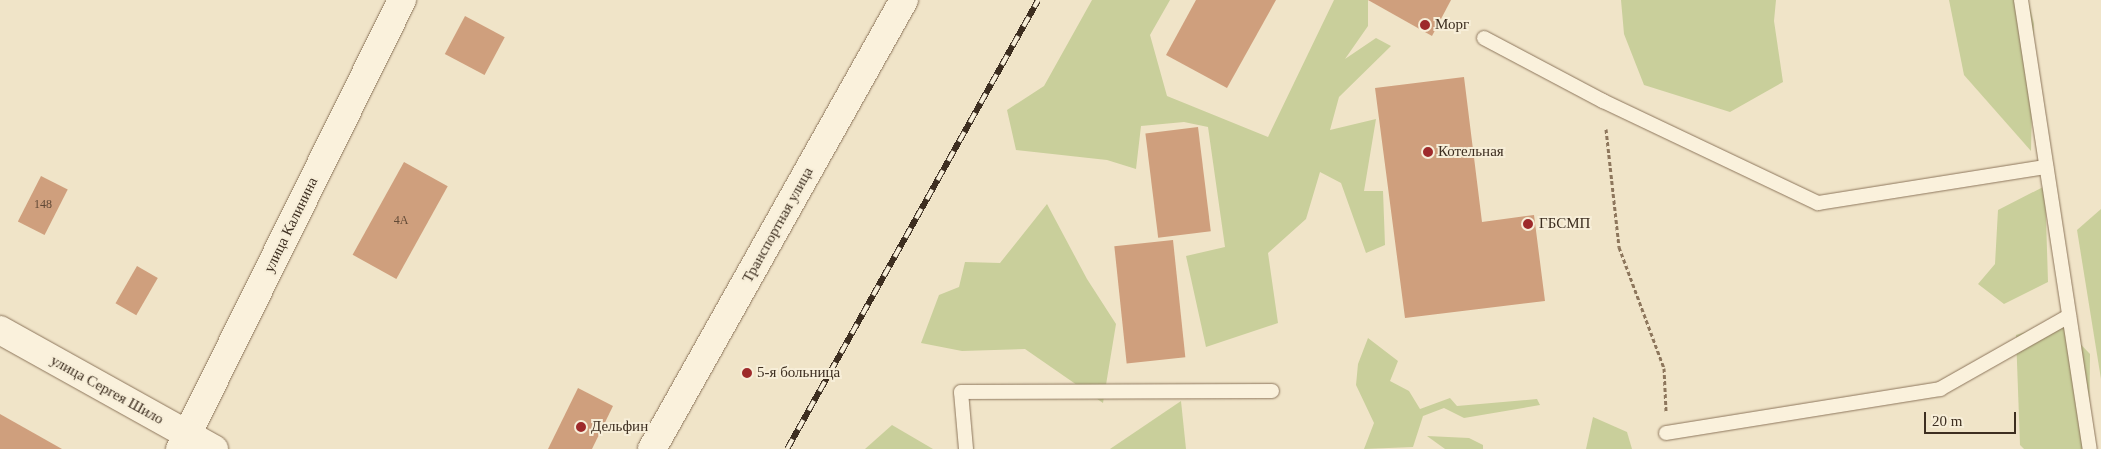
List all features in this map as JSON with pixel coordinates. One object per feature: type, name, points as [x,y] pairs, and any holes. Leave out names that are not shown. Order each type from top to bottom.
[{"type":"street","name":"улица Калинина","points":[[184,442],[402,0]]},
{"type":"street","name":"Транспортная улица","points":[[652,449],[904,0]]},
{"type":"street","name":"улица Сергея Шило","points":[[0,330],[184,442],[214,449]]},
{"type":"lane","points":[[2021,0],[2090,449]]},
{"type":"lane","points":[[1484,38],[1604,101],[1818,203],[2046,167]]},
{"type":"lane","points":[[1666,433],[1940,390],[2069,316]]},
{"type":"lane","points":[[966,449],[961,392],[1272,391]]},
{"type":"path","points":[[1604,101],[1619,247],[1664,368],[1666,433]]},
{"type":"green space","points":[[1092,0],[1170,0],[1150,35],[1167,96],[1268,137],[1334,0],[1368,0],[1368,26],[1345,59],[1376,38],[1391,46],[1339,97],[1330,130],[1376,119],[1364,191],[1383,191],[1385,245],[1366,253],[1341,183],[1320,172],[1306,219],[1268,253],[1278,323],[1206,347],[1186,256],[1225,247],[1208,127],[1184,122],[1141,126],[1136,169],[1107,160],[1016,150],[1007,110],[1044,86]]},
{"type":"green space","points":[[1621,0],[1776,0],[1774,21],[1783,82],[1730,112],[1644,85],[1624,34]]},
{"type":"green space","points":[[1949,0],[2028,0],[2034,24],[2031,151],[1964,75]]},
{"type":"green space","points":[[2045,186],[2048,282],[2004,304],[1978,284],[1995,264],[1998,210]]},
{"type":"green space","points":[[1047,204],[1087,279],[1116,324],[1103,403],[1025,349],[962,351],[921,343],[939,295],[959,287],[965,262],[1000,263]]},
{"type":"green space","points":[[2101,209],[2101,379],[2077,230]]},
{"type":"green space","points":[[2059,322],[2090,354],[2089,449],[2024,449],[2020,445],[2016,335]]},
{"type":"green space","points":[[1368,338],[1398,361],[1390,381],[1409,391],[1420,409],[1450,398],[1457,406],[1537,399],[1540,405],[1464,418],[1444,408],[1423,416],[1413,447],[1364,449],[1374,423],[1356,385],[1358,364]]},
{"type":"green space","points":[[1181,401],[1186,449],[1110,449]]},
{"type":"green space","points":[[1593,417],[1627,432],[1632,449],[1586,449]]},
{"type":"green space","points":[[892,425],[933,449],[865,449]]},
{"type":"green space","points":[[1427,436],[1469,438],[1483,445],[1483,449],[1445,449]]},
{"type":"building","points":[[1196,0],[1276,0],[1227,88],[1166,55]]},
{"type":"building","name":"Морг","points":[[1368,0],[1451,0],[1432,36]]},
{"type":"building","points":[[465,16],[505,37],[485,75],[445,54]]},
{"type":"building","name":"Котельная","points":[[1464,77],[1482,222],[1534,215],[1545,301],[1405,318],[1375,88]]},
{"type":"building","points":[[1198,127],[1211,231],[1158,238],[1145,133]]},
{"type":"building","points":[[404,162],[448,186],[396,279],[353,255]]},
{"type":"building","points":[[41,176],[68,190],[45,235],[18,221]]},
{"type":"building","points":[[1173,240],[1185,357],[1127,364],[1114,246]]},
{"type":"building","points":[[137,266],[158,278],[136,315],[116,303]]},
{"type":"building","name":"Дельфин","points":[[578,388],[613,406],[592,449],[548,449]]},
{"type":"building","points":[[0,414],[62,449],[0,449]]},
{"type":"railway","points":[[787,449],[1038,0]]},
{"type":"place","name":"Морг","points":[[1425,25]]},
{"type":"place","name":"Котельная","points":[[1428,152]]},
{"type":"place","name":"ГБСМП","points":[[1528,224]]},
{"type":"place","name":"5-я больница","points":[[747,373]]},
{"type":"place","name":"Дельфин","points":[[581,427]]}]
